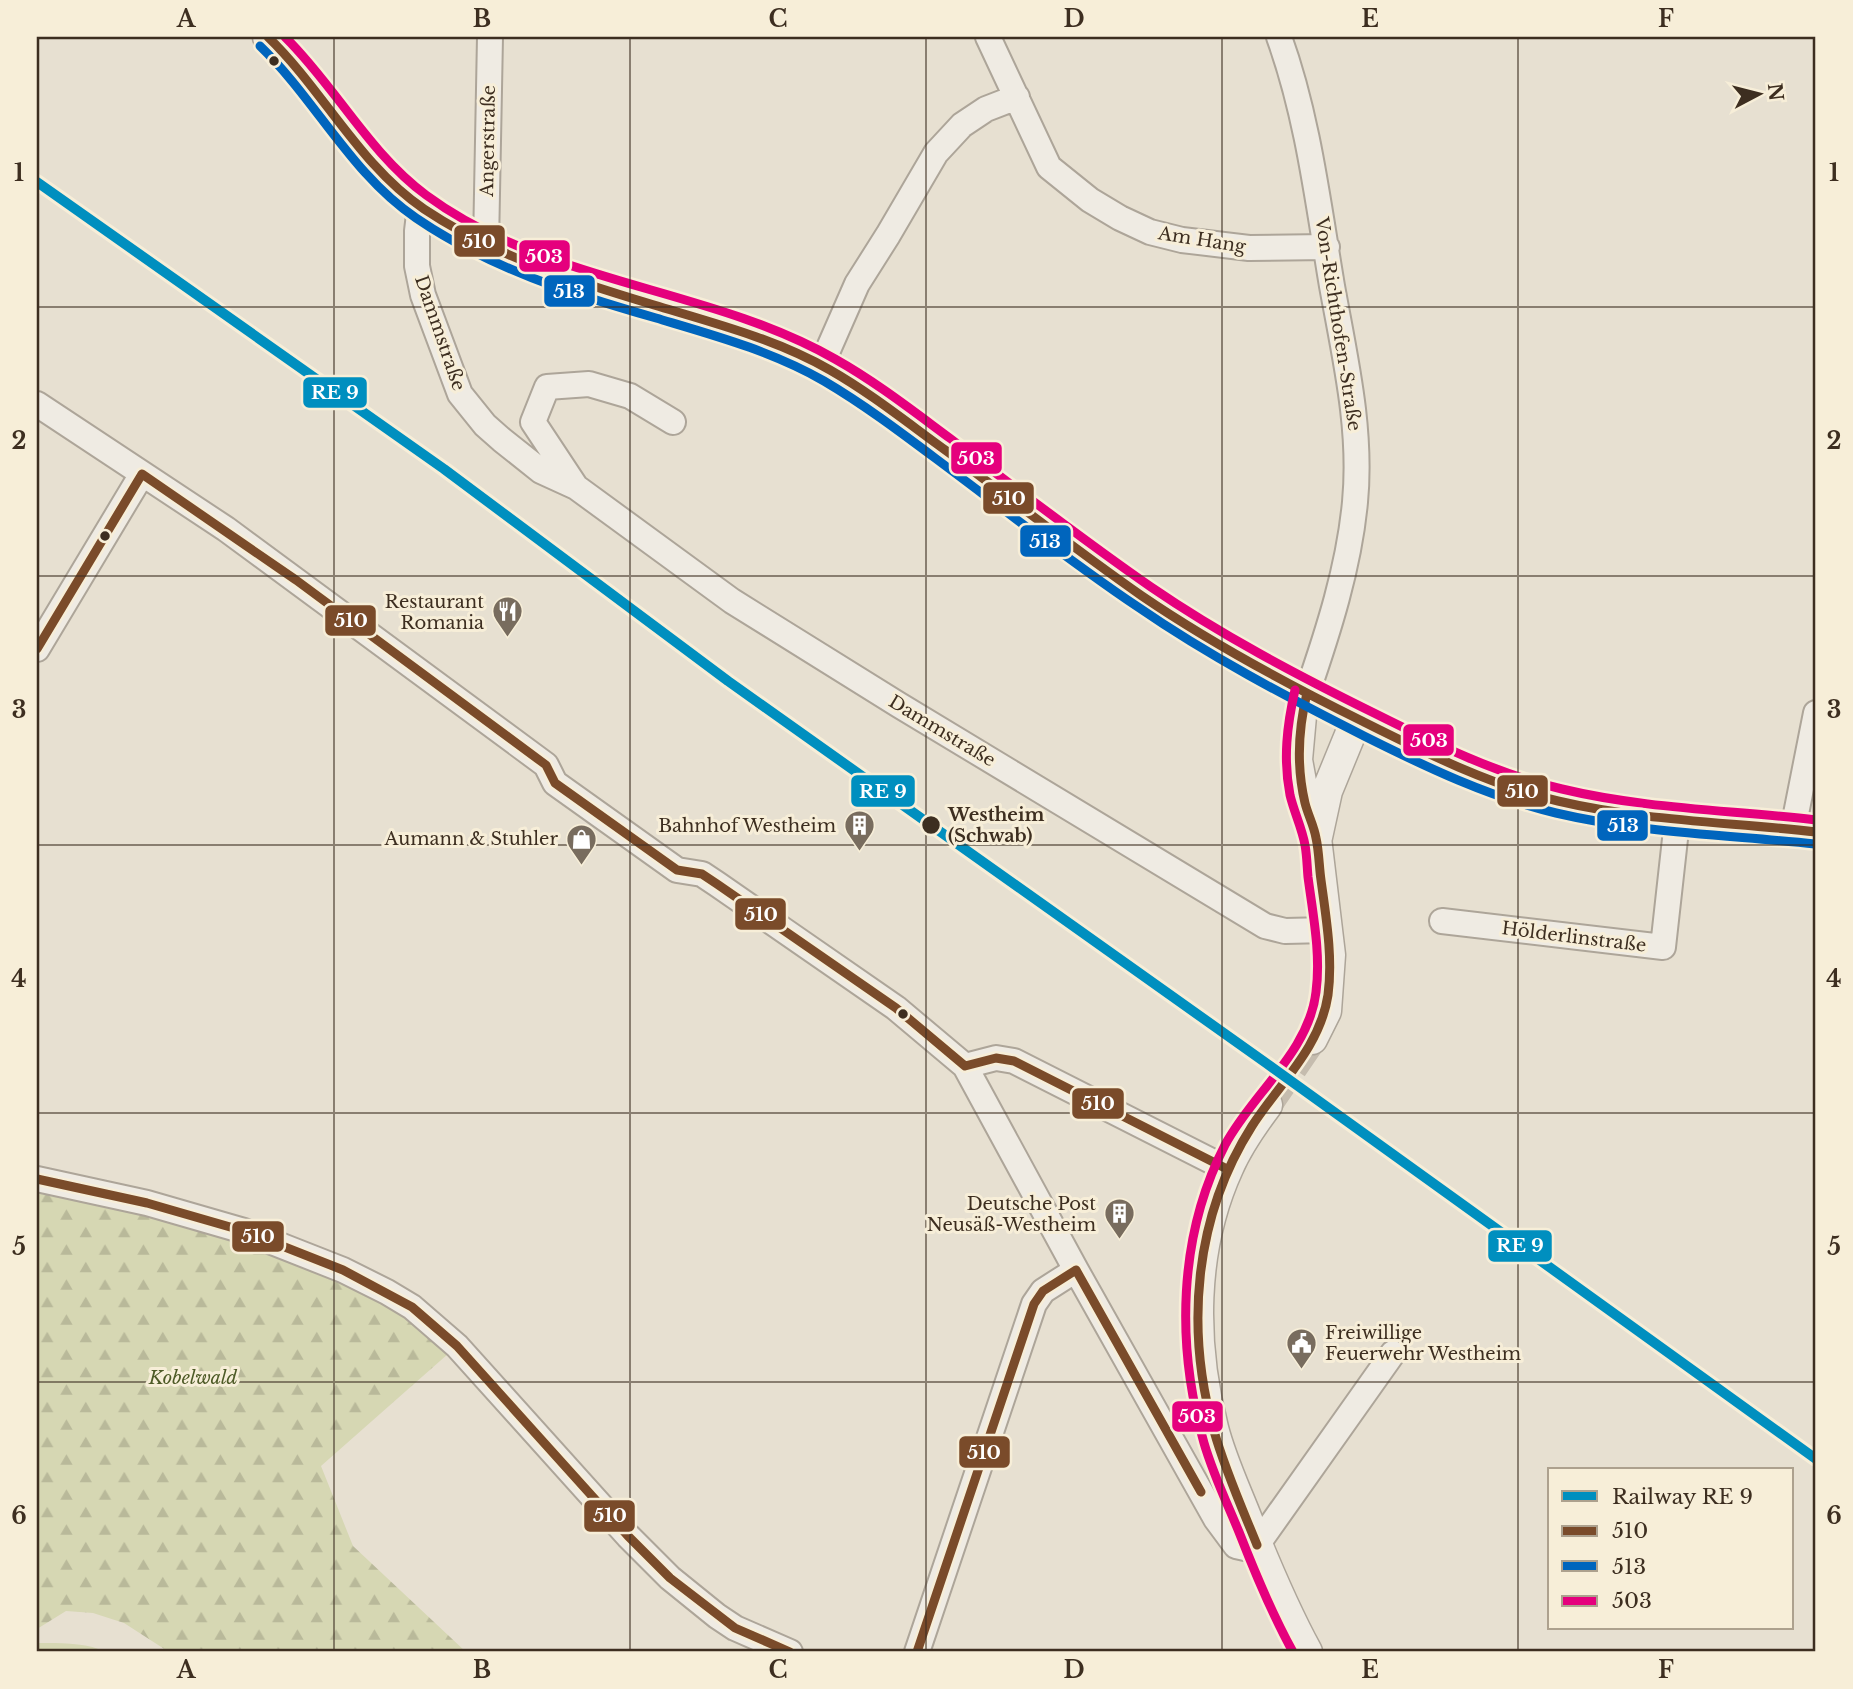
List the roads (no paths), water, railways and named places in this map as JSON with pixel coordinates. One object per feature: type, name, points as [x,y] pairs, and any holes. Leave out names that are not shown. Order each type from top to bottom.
[{"type":"street","points":[[268,37],[308,78],[397,187],[420,206],[486,245],[583,284],[780,346],[821,366],[893,412],[1181,622],[1262,670],[1463,770],[1519,790],[1594,809],[1677,821],[1805,830],[1816,713]]},
{"type":"street","name":"Angerstraße","points":[[486,245],[490,37]]},
{"type":"street","name":"Am Hang","points":[[988,37],[1049,167],[1090,200],[1150,232],[1213,245],[1249,248],[1327,247]]},
{"type":"street","name":"Von-Richthofen-Straße","points":[[1279,37],[1304,128],[1355,410],[1355,505],[1342,574],[1307,693]]},
{"type":"street","points":[[821,366],[857,284],[936,153],[962,125],[986,109],[1017,97]]},
{"type":"street","name":"Dammstraße","points":[[420,206],[416,266],[422,295],[460,394],[485,425],[502,440],[541,471],[576,487],[732,601],[1265,926],[1285,931],[1328,930]]},
{"type":"street","name":"Dammstraße","points":[[576,487],[533,422],[547,387],[589,384],[630,396],[673,422]]},
{"type":"street","points":[[37,404],[226,529],[432,679],[546,765],[555,783],[654,855],[677,870],[702,874],[717,884],[897,1007],[965,1066],[1076,1270],[1229,1539],[1236,1546],[1245,1548],[1257,1545],[1393,1353]]},
{"type":"street","points":[[37,649],[142,474]]},
{"type":"street","points":[[1307,693],[1299,727],[1297,760],[1306,809],[1316,838],[1330,955],[1326,1011],[1312,1040]]},
{"type":"street","points":[[1316,838],[1327,791],[1357,718]]},
{"type":"street","name":"Hölderlinstraße","points":[[1442,921],[1663,947],[1677,821]]},
{"type":"street","points":[[965,1066],[996,1058],[1014,1060],[1227,1169]]},
{"type":"street","points":[[1267,1105],[1227,1169],[1207,1231],[1199,1281],[1197,1331],[1213,1428],[1273,1587],[1307,1652]]},
{"type":"street","points":[[37,1179],[135,1200],[244,1231],[343,1270],[412,1307],[457,1346],[628,1536],[670,1578],[726,1622],[790,1652]]},
{"type":"street","points":[[916,1652],[1034,1304],[1043,1291],[1076,1270]]},
{"type":"tunnel","points":[[1267,1105],[1312,1039]]},
{"type":"place","name":"Restaurant Romania","points":[[507,639]]},
{"type":"place","name":"Westheim (Schwab)","points":[[931,825]]},
{"type":"place","name":"Bahnhof Westheim","points":[[859,853]]},
{"type":"place","name":"Aumann & Stuhler","points":[[581,866]]},
{"type":"place","name":"Deutsche Post Neusäß-Westheim","points":[[1119,1241]]},
{"type":"place","name":"Freiwillige Feuerwehr Westheim","points":[[1302,1370]]},
{"type":"park label","name":"Kobelwald","points":[[193,1378]]}]
